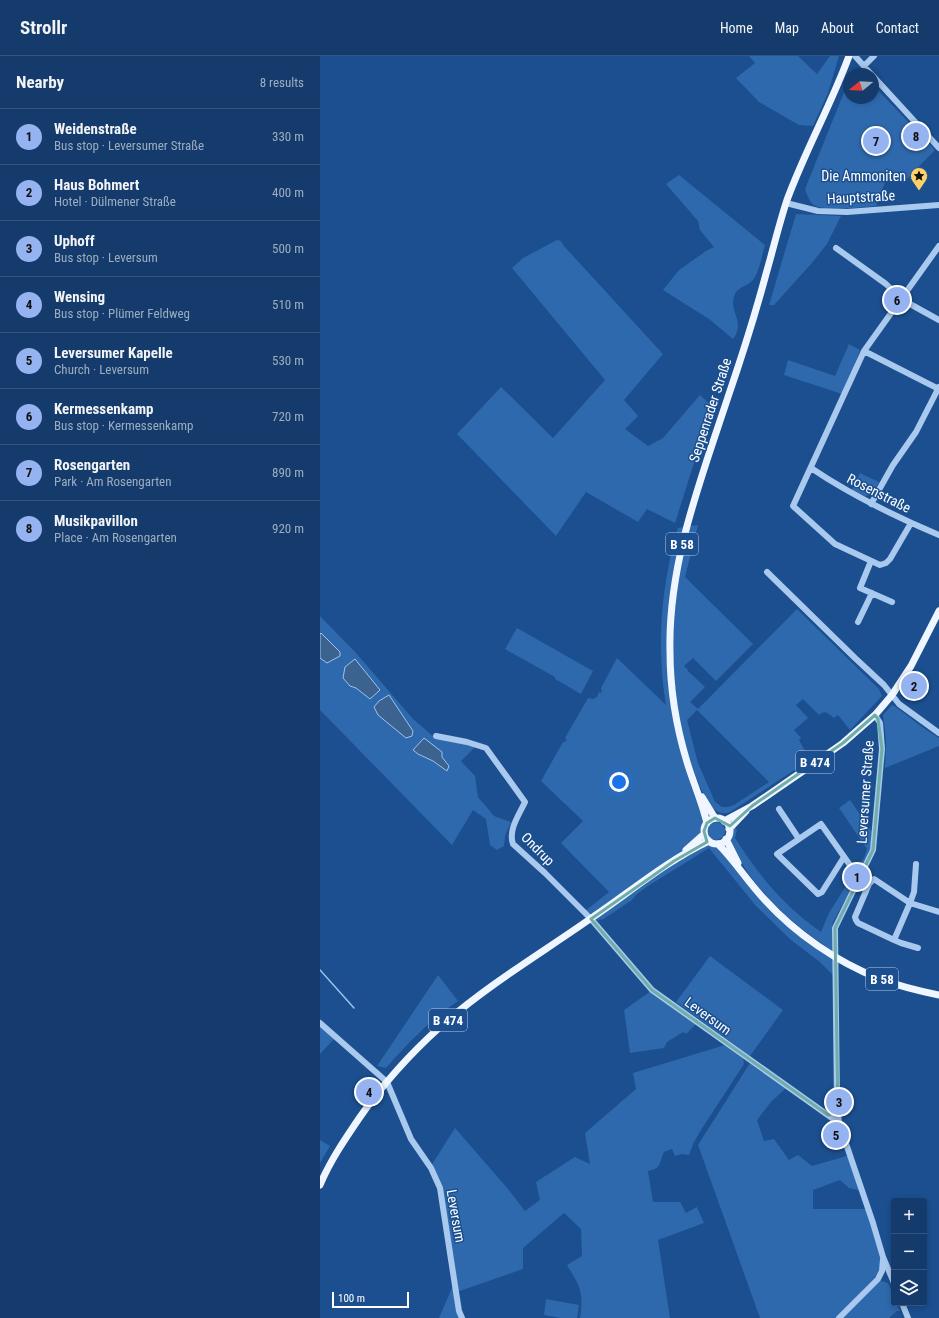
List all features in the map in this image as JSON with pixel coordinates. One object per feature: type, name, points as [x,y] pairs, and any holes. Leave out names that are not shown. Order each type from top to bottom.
[{"type":"main road","name":"Seppenrader Straße","points":[[706,823],[681,740],[675,712],[671,680],[670,615],[675,581],[683,543],[702,477],[757,307],[786,203],[799,169],[840,81],[849,56]]},
{"type":"main road","name":"B 474","points":[[724,820],[752,806],[843,743],[875,715],[892,695],[911,666],[939,611]]},
{"type":"main road","name":"Seppenrader Straße","points":[[694,784],[716,818]]},
{"type":"main road","name":"B 474","points":[[729,829],[752,806]]},
{"type":"main road","points":[[716,818],[724,820],[729,829],[726,839],[718,844],[709,841],[704,834],[704,827],[706,823],[716,818]]},
{"type":"main road","name":"B 474","points":[[674,861],[704,834]]},
{"type":"main road","name":"B 58","points":[[726,839],[746,877]]},
{"type":"main road","name":"B 474","points":[[320,1185],[347,1136],[374,1097],[413,1053],[441,1026],[481,994],[674,861],[709,841]]},
{"type":"main road","name":"B 58","points":[[718,844],[766,901],[792,926],[829,953],[879,978],[898,985],[939,995]]},
{"type":"street","points":[[856,56],[864,66],[874,56]]},
{"type":"street","points":[[879,83],[939,148]]},
{"type":"street","name":"Hauptstraße","points":[[786,203],[818,211],[847,212],[939,205]]},
{"type":"street","points":[[911,523],[888,562],[880,565],[835,544],[793,506],[864,351],[939,246]]},
{"type":"street","points":[[836,248],[886,284],[901,298],[939,320]]},
{"type":"street","points":[[864,351],[939,388],[916,432],[893,465],[871,504]]},
{"type":"street","name":"Rosenstraße","points":[[811,468],[837,485],[871,504],[939,535]]},
{"type":"street","points":[[871,561],[860,588],[892,602]]},
{"type":"street","points":[[767,572],[884,685],[900,704],[939,733]]},
{"type":"street","points":[[858,622],[872,593]]},
{"type":"street","name":"Leversumer Straße","points":[[838,1111],[834,936],[838,920],[873,850],[882,749],[880,723],[875,715]]},
{"type":"street","name":"Ondrup","points":[[436,736],[467,742],[486,748],[525,802],[512,831],[511,839],[513,844],[545,873],[591,919]]},
{"type":"street","points":[[779,809],[799,838]]},
{"type":"street","points":[[844,857],[822,892],[818,894],[778,854],[821,824],[852,868],[862,873]]},
{"type":"street","points":[[894,940],[914,892],[916,864]]},
{"type":"street","points":[[918,948],[901,944],[858,923],[855,917],[869,884],[874,879],[910,903],[939,912]]},
{"type":"street","name":"Leversum","points":[[591,919],[652,990],[839,1123]]},
{"type":"street","points":[[320,1022],[387,1082]]},
{"type":"street","name":"Leversum","points":[[387,1082],[411,1139],[431,1168],[440,1188],[459,1311],[462,1318]]},
{"type":"street","points":[[828,1115],[838,1111],[839,1123],[883,1257],[891,1275]]},
{"type":"street","points":[[840,1318],[878,1279],[882,1271],[883,1257]]},
{"type":"street","points":[[878,1279],[885,1277],[891,1280]]},
{"type":"street","points":[[903,1306],[908,1318]]},
{"type":"highlighted area","points":[[875,715],[878,719],[882,749],[873,850],[835,928],[838,1111],[834,1113],[828,1115],[652,990],[591,919],[674,861],[707,842],[704,831],[707,823],[715,818],[730,826],[752,806],[843,743]]},
{"type":"shaded area","points":[[749,56],[798,56],[817,74],[830,56],[839,56],[828,93],[813,126],[799,125],[759,102],[736,78],[755,63]]},
{"type":"shaded area","points":[[879,91],[935,150],[903,183],[887,177],[876,206],[844,208],[819,207],[811,202],[805,189],[843,95],[843,104],[879,104]]},
{"type":"shaded area","points":[[679,175],[765,245],[754,278],[750,283],[739,289],[735,294],[733,302],[738,328],[733,339],[709,319],[663,290],[679,270],[714,247],[700,230],[698,221],[666,184]]},
{"type":"shaded area","points":[[796,214],[841,216],[827,244],[811,264],[774,305],[769,305]]},
{"type":"shaded area","points":[[557,240],[561,241],[663,354],[624,400],[638,416],[625,429],[648,446],[663,438],[700,395],[712,406],[675,523],[647,509],[638,522],[586,492],[556,536],[457,434],[501,387],[553,438],[605,380],[512,268],[523,258]]},
{"type":"shaded area","points":[[849,344],[860,350],[843,395],[784,375],[788,360],[835,376]]},
{"type":"shaded area","points":[[860,473],[879,482],[873,494],[865,496],[852,490]]},
{"type":"shaded area","points":[[698,525],[685,577],[753,644],[716,681],[693,658],[684,666],[705,687],[690,702],[698,709],[797,609],[879,689],[882,696],[850,730],[838,715],[834,718],[823,712],[819,715],[803,699],[796,705],[808,718],[794,730],[801,738],[799,740],[810,760],[730,812],[725,813],[716,810],[708,803],[701,789],[684,739],[675,688],[673,635],[675,609],[679,576],[690,526]],"holes":[[[697,710],[769,782],[734,805],[722,807],[715,802],[698,763],[687,720]]]},
{"type":"shaded area","points":[[684,527],[669,603],[667,668],[704,821],[696,840],[676,856],[592,914],[585,911],[609,892],[561,843],[583,821],[541,781],[563,742],[567,739],[565,738],[588,698],[593,699],[597,697],[599,692],[602,693],[601,688],[617,658],[666,705],[661,661],[664,594],[672,550],[678,528]]},
{"type":"shaded area","points":[[320,616],[356,653],[413,719],[435,738],[476,746],[461,761],[475,776],[478,797],[494,816],[511,822],[505,836],[504,846],[497,850],[490,845],[486,819],[473,810],[452,845],[320,710]]},
{"type":"shaded area","points":[[517,628],[593,671],[581,694],[555,679],[555,677],[505,649]]},
{"type":"shaded area","points":[[321,633],[340,652],[340,656],[327,663],[320,658]]},
{"type":"shaded area","points":[[355,659],[380,690],[370,699],[356,688],[350,686],[343,678],[345,667]]},
{"type":"shaded area","points":[[389,695],[413,731],[412,736],[406,738],[378,715],[374,707],[379,701]]},
{"type":"shaded area","points":[[892,705],[939,738],[939,746],[885,768],[886,740],[883,715]]},
{"type":"shaded area","points":[[424,738],[442,752],[442,757],[449,766],[447,771],[413,750]]},
{"type":"shaded area","points":[[850,800],[872,832],[871,836],[873,839],[867,859],[860,870],[857,868],[864,858],[867,849],[839,808]]},
{"type":"shaded area","points":[[712,822],[720,822],[725,827],[723,838],[720,840],[712,840],[707,835],[707,827]]},
{"type":"shaded area","points":[[734,826],[737,830],[735,838],[763,878],[784,901],[807,922],[821,932],[829,913],[854,873],[856,875],[857,878],[833,922],[832,951],[786,916],[749,875],[730,841]]},
{"type":"shaded area","points":[[709,845],[718,848],[740,875],[833,959],[833,975],[820,962],[791,940],[756,906],[709,848],[648,886],[637,894],[632,900],[602,920],[597,921],[597,917],[671,866]]},
{"type":"shaded area","points":[[710,956],[783,1010],[750,1056],[676,1002]]},
{"type":"shaded area","points":[[438,975],[458,1001],[420,1032],[386,1068],[377,1066]]},
{"type":"shaded area","points":[[651,991],[696,1024],[686,1034],[683,1032],[667,1042],[664,1048],[630,1053],[624,1010]]},
{"type":"shaded area","points":[[320,1026],[335,1038],[320,1054]]},
{"type":"shaded area","points":[[725,1045],[743,1058],[744,1064],[701,1130],[689,1155],[682,1154],[675,1156],[672,1149],[664,1152],[658,1167],[648,1171],[653,1202],[680,1202],[686,1213],[697,1207],[704,1223],[658,1240],[670,1318],[580,1318],[580,1290],[567,1265],[582,1256],[581,1229],[564,1213],[523,1248],[523,1269],[457,1292],[441,1187],[431,1166],[455,1128],[525,1211],[540,1200],[536,1182],[575,1157],[590,1164],[585,1133],[636,1089],[633,1073]]},
{"type":"shaded area","points":[[750,1063],[786,1088],[771,1102],[757,1120],[764,1141],[774,1139],[789,1160],[798,1155],[812,1166],[850,1155],[862,1191],[849,1188],[840,1180],[813,1190],[813,1209],[867,1209],[881,1256],[881,1266],[878,1274],[836,1318],[760,1318],[698,1145]]},
{"type":"shaded area","points":[[320,1140],[330,1146],[320,1163]]},
{"type":"shaded area","points":[[878,1280],[888,1283],[891,1290],[891,1306],[898,1306],[900,1311],[897,1311],[889,1318],[842,1318]]},
{"type":"shaded area","points":[[454,1283],[462,1318],[439,1318]]},
{"type":"shaded area","points":[[546,1299],[579,1305],[577,1318],[561,1318],[544,1315]]},
{"type":"waterway","points":[[320,970],[354,1008]]},
{"type":"place","name":"Musikpavillon","points":[[916,136]]},
{"type":"place","name":"Rosengarten","points":[[876,141]]},
{"type":"place","name":"Die Ammoniten","points":[[919,191]]},
{"type":"place","name":"Kermessenkamp","points":[[897,300]]},
{"type":"place","name":"Haus Bohmert","points":[[914,686]]},
{"type":"place","name":"Weidenstraße","points":[[857,877]]},
{"type":"place","name":"Wensing","points":[[369,1092]]},
{"type":"place","name":"Uphoff","points":[[839,1102]]},
{"type":"place","name":"Leversumer Kapelle","points":[[836,1135]]}]
